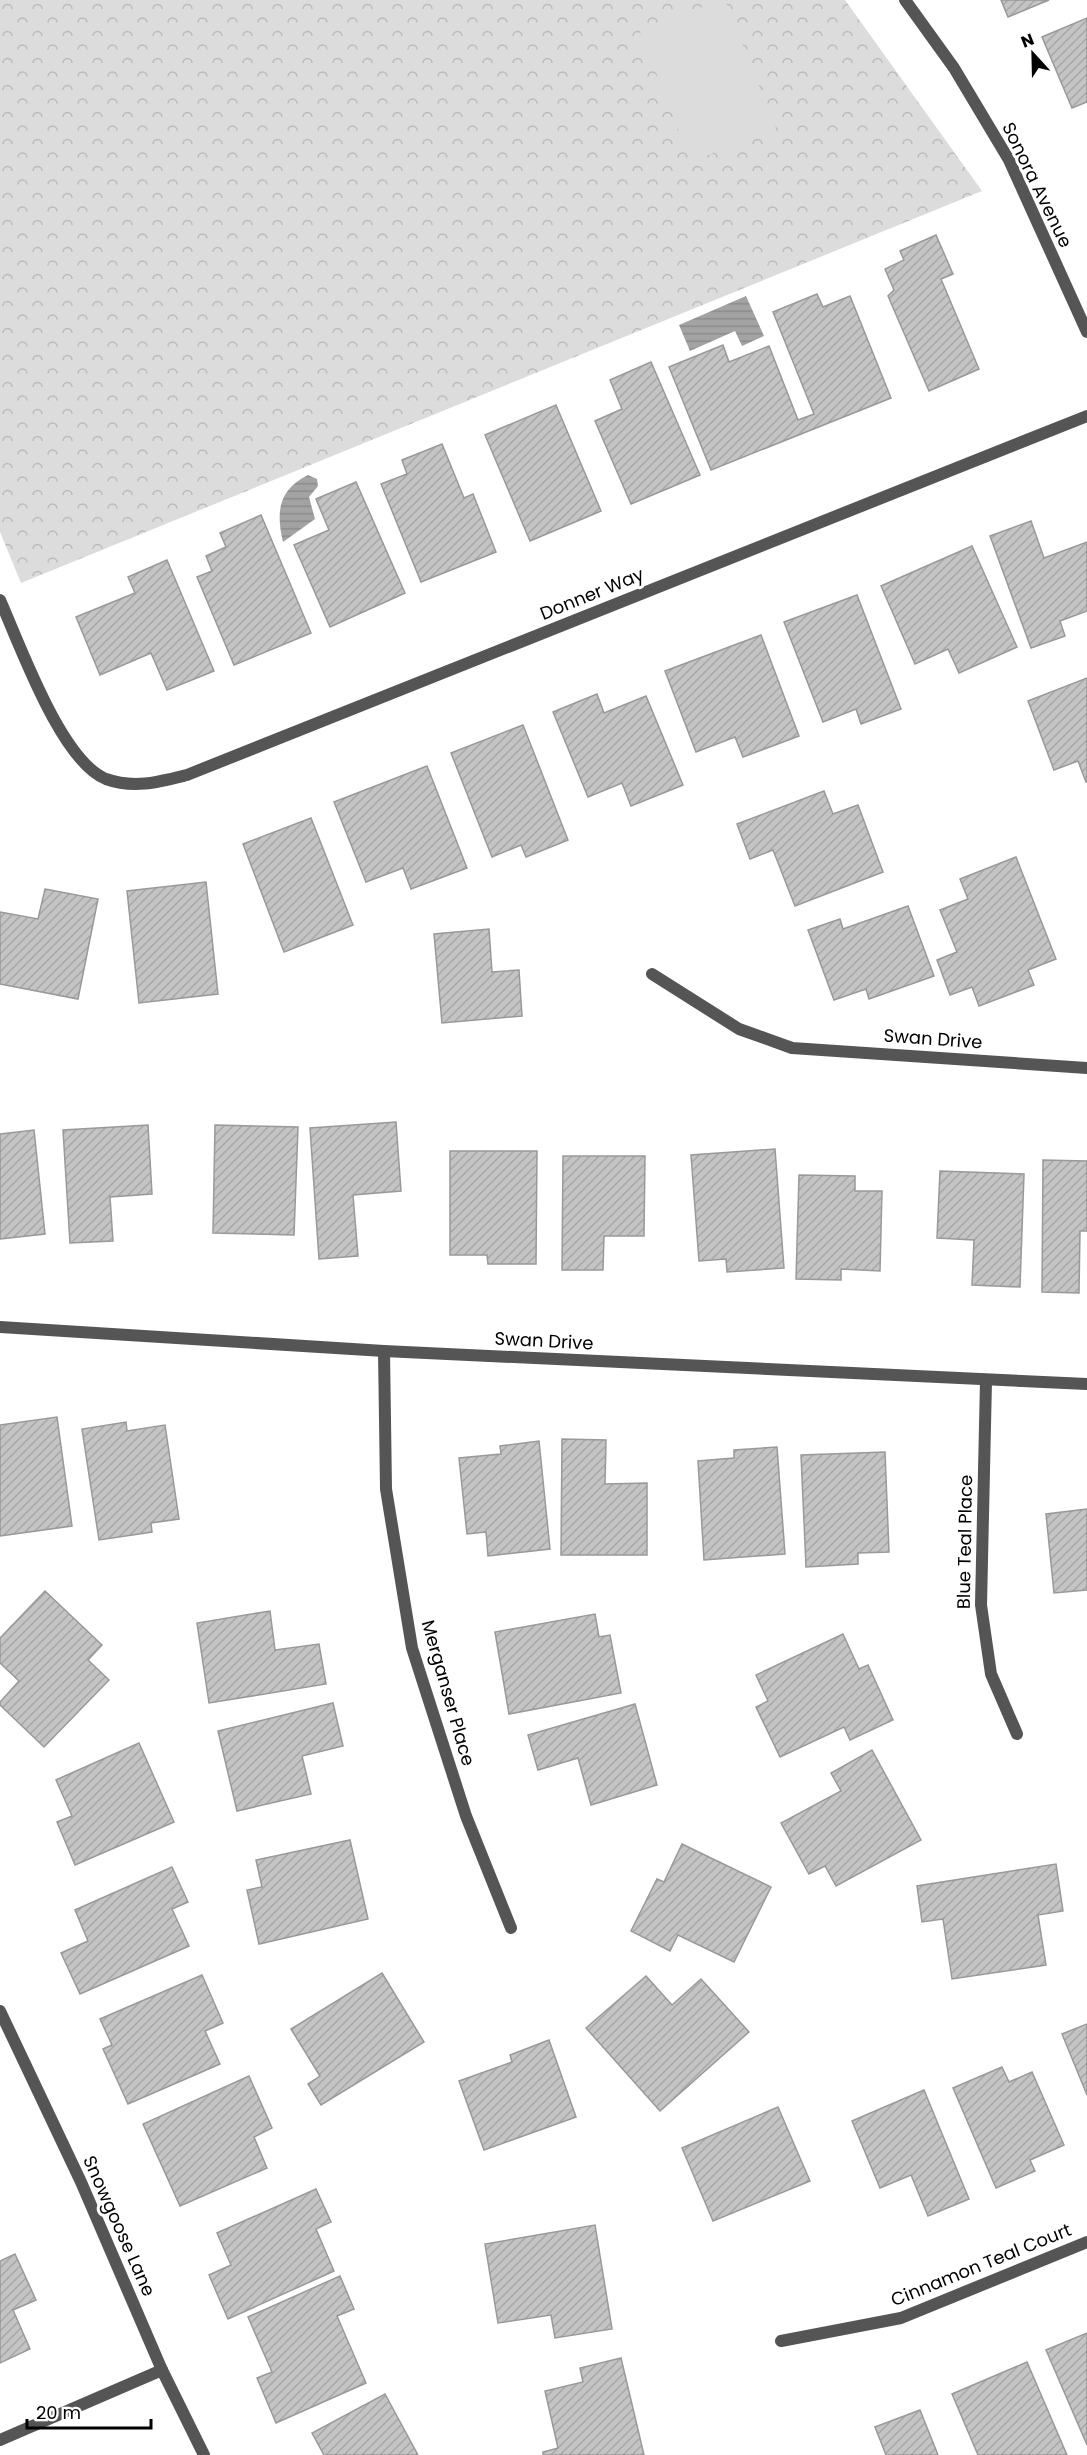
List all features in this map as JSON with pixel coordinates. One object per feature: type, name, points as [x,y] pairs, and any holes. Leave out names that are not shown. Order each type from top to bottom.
[{"type":"street","name":"Sonora Avenue","points":[[905,0],[954,68],[1009,160],[1087,332]]},
{"type":"street","name":"Donner Way","points":[[0,600],[57,727],[85,766],[106,779],[146,785],[187,775],[1087,416]]},
{"type":"street","name":"Swan Drive","points":[[652,974],[739,1029],[792,1048],[1087,1068]]},
{"type":"street","name":"Swan Drive","points":[[0,1327],[384,1351],[1087,1384]]},
{"type":"street","name":"Merganser Place","points":[[384,1351],[386,1489],[412,1648],[466,1816],[511,1928]]},
{"type":"street","name":"Blue Teal Place","points":[[986,1381],[981,1605],[991,1674],[1017,1734]]},
{"type":"street","name":"Snowgoose Lane","points":[[0,2011],[81,2182],[162,2370],[204,2455]]},
{"type":"street","name":"Cinnamon Teal Court","points":[[781,2341],[901,2318],[1087,2242]]},
{"type":"street","points":[[0,2440],[162,2370]]},
{"type":"green space","points":[[0,0],[845,0],[982,191],[21,583],[0,532]]},
{"type":"green space","points":[[725,0],[776,128],[691,162],[640,32]]},
{"type":"shaded area","points":[[746,296],[764,336],[742,346],[735,331],[690,351],[679,325]]},
{"type":"shaded area","points":[[308,475],[317,479],[318,486],[309,497],[315,519],[283,542],[280,521],[282,503],[290,488]]},
{"type":"building","points":[[1001,0],[1049,0],[1008,17]]},
{"type":"building","points":[[1087,18],[1087,102],[1072,108],[1042,37]]},
{"type":"building","points":[[936,235],[953,274],[941,279],[979,369],[929,391],[888,296],[894,290],[885,269],[904,260],[900,251]]},
{"type":"building","points":[[817,294],[823,307],[850,296],[891,398],[711,470],[669,367],[723,345],[729,362],[769,346],[798,420],[814,414],[773,312]]},
{"type":"building","points":[[651,362],[700,475],[631,504],[595,421],[622,409],[610,380]]},
{"type":"building","points":[[556,405],[601,511],[530,541],[485,435]]},
{"type":"building","points":[[442,444],[464,498],[473,494],[496,552],[421,582],[381,484],[407,474],[402,460]]},
{"type":"building","points":[[356,482],[405,593],[330,627],[294,545],[329,530],[316,499]]},
{"type":"building","points":[[261,515],[311,633],[234,665],[197,577],[212,571],[206,556],[226,547],[220,533]]},
{"type":"building","points":[[1031,521],[1044,558],[1087,542],[1087,611],[1060,621],[1065,636],[1031,648],[990,536]]},
{"type":"building","points":[[972,546],[1017,647],[959,673],[948,649],[915,664],[881,586]]},
{"type":"building","points":[[167,560],[214,671],[167,690],[151,653],[100,675],[76,617],[135,593],[128,577]]},
{"type":"building","points":[[857,595],[901,709],[861,724],[856,709],[823,722],[784,622]]},
{"type":"building","points":[[761,635],[799,736],[743,757],[735,737],[696,752],[665,671]]},
{"type":"building","points":[[1087,678],[1086,782],[1078,761],[1054,770],[1028,701]]},
{"type":"building","points":[[597,694],[604,713],[646,696],[683,785],[631,806],[622,783],[588,797],[553,712]]},
{"type":"building","points":[[523,725],[568,840],[526,857],[521,845],[492,857],[451,753]]},
{"type":"building","points":[[427,766],[467,868],[411,889],[403,868],[366,882],[334,802]]},
{"type":"building","points":[[824,791],[833,814],[858,805],[883,872],[795,906],[773,850],[750,859],[737,824]]},
{"type":"building","points":[[311,818],[353,925],[284,952],[243,844]]},
{"type":"building","points":[[1016,857],[1056,959],[1028,970],[1034,985],[979,1006],[972,987],[950,995],[937,960],[957,952],[940,910],[968,899],[960,879]]},
{"type":"building","points":[[206,882],[218,994],[139,1003],[127,891]]},
{"type":"building","points":[[45,889],[98,899],[78,999],[0,984],[0,912],[38,919]]},
{"type":"building","points":[[908,906],[934,976],[869,999],[866,989],[834,1000],[808,930],[840,919],[843,929]]},
{"type":"building","points":[[489,929],[492,972],[519,970],[522,1016],[442,1023],[434,934]]},
{"type":"building","points":[[396,1122],[401,1191],[353,1195],[358,1256],[319,1259],[310,1128]]},
{"type":"building","points":[[148,1125],[152,1194],[110,1197],[113,1241],[70,1243],[63,1130]]},
{"type":"building","points":[[215,1125],[298,1127],[294,1235],[213,1233]]},
{"type":"building","points":[[34,1130],[45,1234],[0,1239],[0,1134]]},
{"type":"building","points":[[775,1149],[784,1268],[727,1272],[726,1259],[699,1261],[691,1155]]},
{"type":"building","points":[[450,1151],[537,1151],[536,1264],[488,1264],[487,1255],[450,1255]]},
{"type":"building","points":[[563,1156],[645,1156],[644,1236],[604,1236],[603,1270],[562,1270]]},
{"type":"building","points":[[1043,1160],[1087,1161],[1087,1231],[1080,1231],[1079,1293],[1042,1292]]},
{"type":"building","points":[[940,1171],[1024,1174],[1020,1287],[972,1285],[974,1240],[937,1238]]},
{"type":"building","points":[[799,1175],[855,1176],[855,1191],[882,1191],[880,1271],[841,1269],[841,1280],[796,1279]]},
{"type":"building","points":[[57,1417],[72,1526],[0,1536],[0,1425]]},
{"type":"building","points":[[126,1422],[127,1431],[165,1425],[179,1519],[151,1523],[152,1532],[99,1540],[82,1429]]},
{"type":"building","points":[[562,1439],[606,1440],[605,1484],[647,1483],[647,1555],[561,1555]]},
{"type":"building","points":[[539,1441],[550,1549],[488,1556],[486,1532],[467,1534],[459,1458],[501,1454],[500,1446]]},
{"type":"building","points":[[777,1447],[785,1554],[704,1560],[698,1461],[734,1458],[734,1450]]},
{"type":"building","points":[[885,1452],[889,1552],[858,1553],[858,1564],[806,1567],[801,1455]]},
{"type":"building","points":[[1087,1509],[1087,1590],[1054,1593],[1046,1514]]},
{"type":"building","points":[[45,1591],[102,1645],[88,1660],[109,1680],[44,1747],[0,1705],[0,1702],[19,1681],[0,1663],[0,1638]]},
{"type":"building","points":[[270,1611],[275,1650],[319,1644],[326,1684],[209,1703],[197,1623]]},
{"type":"building","points":[[595,1614],[599,1637],[610,1635],[621,1693],[509,1714],[495,1632]]},
{"type":"building","points":[[843,1634],[859,1669],[868,1665],[893,1720],[850,1740],[844,1727],[780,1757],[756,1707],[768,1701],[756,1675]]},
{"type":"building","points":[[333,1703],[343,1746],[302,1756],[311,1794],[237,1811],[218,1731]]},
{"type":"building","points":[[635,1704],[657,1785],[591,1805],[578,1758],[538,1770],[528,1735]]},
{"type":"building","points":[[139,1743],[174,1822],[75,1865],[57,1822],[72,1816],[56,1780]]},
{"type":"building","points":[[872,1750],[921,1840],[836,1886],[825,1866],[809,1874],[781,1823],[841,1791],[831,1773]]},
{"type":"building","points":[[350,1840],[368,1919],[259,1944],[247,1890],[262,1887],[256,1860]]},
{"type":"building","points":[[682,1844],[771,1887],[734,1962],[678,1935],[670,1951],[631,1931],[657,1879],[664,1882]]},
{"type":"building","points":[[1056,1864],[1063,1911],[1038,1915],[1046,1965],[952,1979],[943,1919],[922,1922],[917,1886]]},
{"type":"building","points":[[172,1867],[188,1902],[172,1909],[189,1946],[80,1994],[61,1953],[88,1941],[75,1910]]},
{"type":"building","points":[[382,1973],[424,2042],[321,2105],[308,2084],[320,2076],[291,2029]]},
{"type":"building","points":[[202,1975],[223,2023],[205,2031],[220,2064],[128,2104],[103,2049],[112,2045],[100,2019]]},
{"type":"building","points":[[646,1976],[672,2005],[701,1979],[749,2032],[660,2111],[586,2028]]},
{"type":"building","points":[[1087,2024],[1087,2095],[1062,2034]]},
{"type":"building","points":[[549,2040],[576,2117],[484,2150],[459,2081],[512,2062],[510,2055]]},
{"type":"building","points":[[1002,2067],[1009,2082],[1032,2072],[1064,2145],[1030,2160],[1035,2171],[996,2188],[953,2088]]},
{"type":"building","points":[[249,2076],[272,2128],[254,2137],[267,2168],[180,2206],[143,2124]]},
{"type":"building","points":[[924,2090],[969,2199],[928,2216],[911,2175],[880,2188],[852,2121]]},
{"type":"building","points":[[778,2107],[810,2181],[713,2221],[682,2148]]},
{"type":"building","points":[[316,2189],[331,2222],[316,2229],[334,2271],[228,2319],[209,2275],[231,2265],[217,2233]]},
{"type":"building","points":[[595,2225],[612,2329],[555,2338],[551,2315],[498,2323],[485,2244]]},
{"type":"building","points":[[15,2254],[36,2300],[13,2310],[30,2349],[0,2363],[0,2261]]},
{"type":"building","points":[[340,2276],[354,2309],[337,2316],[366,2383],[276,2423],[257,2378],[272,2372],[248,2317]]},
{"type":"building","points":[[1087,2333],[1087,2445],[1046,2350]]},
{"type":"building","points":[[621,2358],[644,2455],[543,2455],[543,2452],[558,2448],[545,2391],[583,2382],[580,2368]]},
{"type":"building","points":[[1027,2362],[1067,2455],[978,2455],[952,2394]]},
{"type":"building","points":[[385,2394],[418,2455],[324,2455],[312,2433]]},
{"type":"building","points":[[920,2410],[938,2455],[886,2455],[875,2427]]}]
